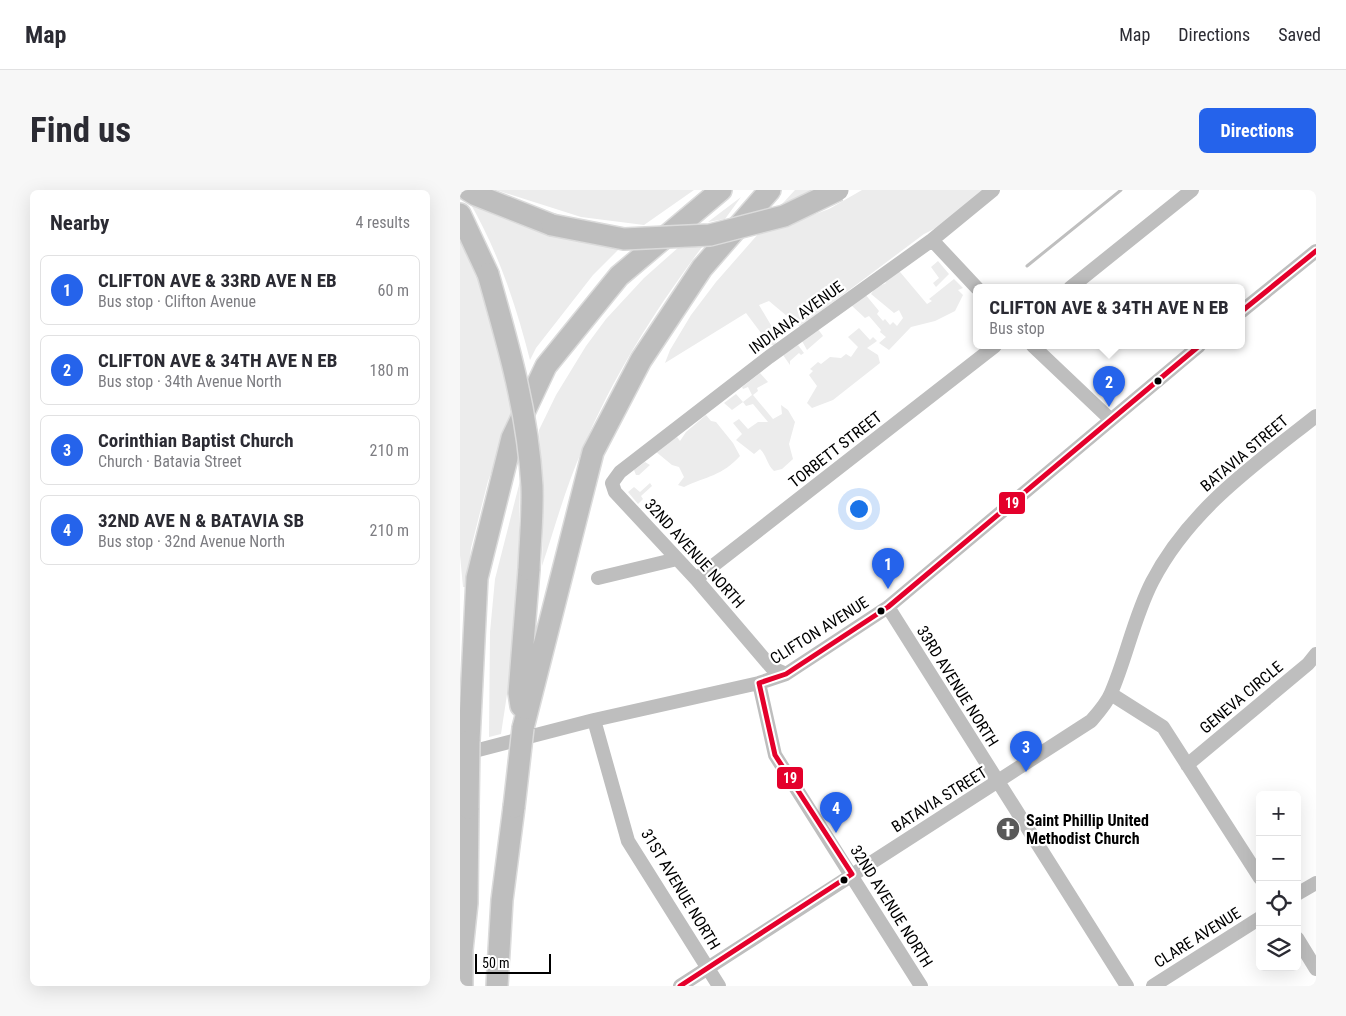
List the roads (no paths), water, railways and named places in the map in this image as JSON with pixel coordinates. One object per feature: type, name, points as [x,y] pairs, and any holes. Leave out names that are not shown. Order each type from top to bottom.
[{"type":"highway","points":[[468,190],[476,195],[552,225],[624,239],[710,235],[784,216],[838,190]]},
{"type":"highway","points":[[465,748],[477,578],[512,438],[546,366],[620,276],[721,190]]},
{"type":"highway","points":[[497,986],[502,900],[523,727],[593,452],[641,360],[702,268],[770,190]]},
{"type":"highway","points":[[460,214],[488,274],[516,372],[527,441],[532,487],[529,569],[519,693],[523,727]]},
{"type":"highway","points":[[460,664],[468,808],[467,903],[462,950],[462,986]]},
{"type":"street","name":"INDIANA AVENUE","points":[[620,472],[769,357],[932,240],[993,190]]},
{"type":"street","points":[[1075,284],[1192,190]]},
{"type":"street","points":[[932,240],[973,284]]},
{"type":"street","points":[[1245,309],[1316,250]]},
{"type":"street","name":"TORBETT STREET","points":[[696,579],[992,349]]},
{"type":"street","points":[[1036,349],[1110,419]]},
{"type":"street","name":"CLIFTON AVENUE","points":[[465,748],[759,683],[786,674],[888,607],[1195,349]]},
{"type":"street","name":"BATAVIA STREET","points":[[680,986],[852,874],[998,784],[1091,721],[1111,694],[1125,650],[1151,582],[1185,530],[1223,489],[1316,416]]},
{"type":"street","name":"32ND AVENUE NORTH","points":[[620,472],[612,483],[615,492],[696,579],[772,668],[786,674]]},
{"type":"street","points":[[598,578],[677,559]]},
{"type":"street","name":"33RD AVENUE NORTH","points":[[888,607],[1126,986]]},
{"type":"street","name":"GENEVA CIRCLE","points":[[1187,765],[1313,664]]},
{"type":"street","name":"32ND AVENUE NORTH","points":[[759,683],[775,755],[852,874],[921,986]]},
{"type":"street","points":[[1111,694],[1163,727],[1256,872]]},
{"type":"street","name":"31ST AVENUE NORTH","points":[[594,720],[628,841],[720,986]]},
{"type":"street","points":[[1301,891],[1316,882]]},
{"type":"street","name":"CLARE AVENUE","points":[[1153,986],[1256,921]]},
{"type":"street","points":[[1301,945],[1316,969]]},
{"type":"waterway","points":[[1027,266],[1121,190]]},
{"type":"place","name":"CLIFTON AVE & 34TH AVE N EB","points":[[1109,407]]},
{"type":"place","name":"CLIFTON AVE & 33RD AVE N EB","points":[[888,589]]},
{"type":"place","name":"Corinthian Baptist Church","points":[[1026,772]]},
{"type":"place","name":"Saint Phillip United Methodist Church","points":[[1008,829]]},
{"type":"place","name":"32ND AVE N & BATAVIA SB","points":[[836,833]]}]
